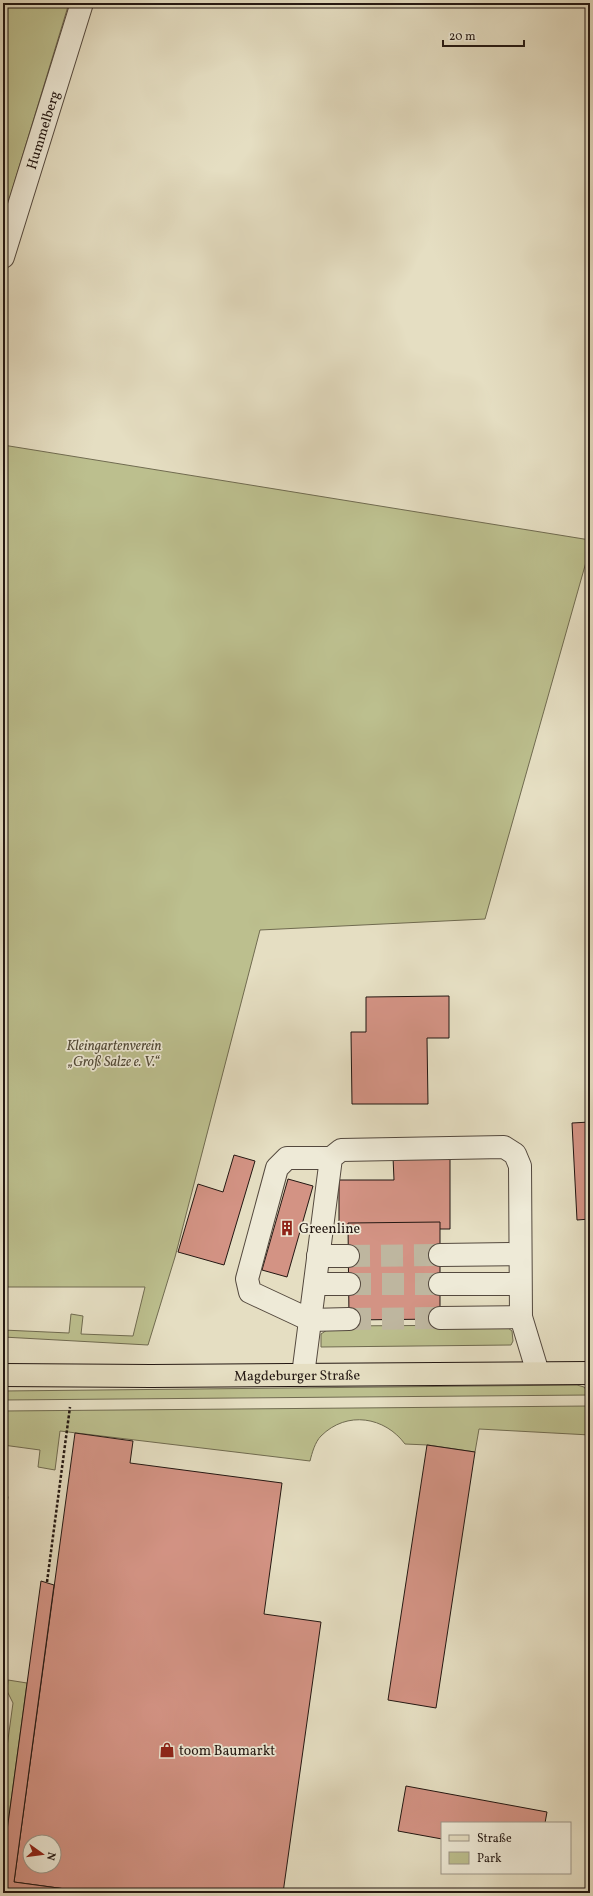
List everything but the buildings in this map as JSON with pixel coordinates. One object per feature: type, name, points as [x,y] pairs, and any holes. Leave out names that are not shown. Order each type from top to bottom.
[{"type":"main road","name":"Magdeburger Straße","points":[[3,1375],[590,1373]]},
{"type":"street","name":"Hummelberg","points":[[3,257],[82,3]]},
{"type":"street","points":[[349,1319],[310,1320],[250,1292],[247,1279],[277,1168],[287,1158],[331,1158],[341,1150],[504,1147],[515,1154],[520,1166],[521,1318],[538,1373]]},
{"type":"street","points":[[303,1375],[331,1158]]},
{"type":"street","points":[[440,1255],[520,1254]]},
{"type":"street","points":[[318,1256],[348,1256]]},
{"type":"street","points":[[315,1284],[349,1284]]},
{"type":"street","points":[[440,1284],[520,1284]]},
{"type":"street","points":[[440,1318],[521,1318]]},
{"type":"path","points":[[47,1582],[70,1406]]},
{"type":"green space","points":[[3,3],[69,3],[3,220]]},
{"type":"green space","name":"Kleingartenverein „Groß Salze e. V.“","points":[[3,445],[590,540],[590,548],[485,919],[260,930],[175,1257],[148,1345],[3,1337],[3,1330],[69,1333],[71,1314],[83,1316],[81,1334],[133,1336],[145,1287],[3,1287]]},
{"type":"green space","points":[[504,1325],[512,1331],[513,1341],[511,1345],[321,1347],[321,1334],[333,1326]]},
{"type":"green space","points":[[577,1385],[584,1387],[590,1395],[3,1400],[3,1391]]},
{"type":"green space","points":[[590,1406],[590,1435],[479,1429],[475,1452],[428,1445],[405,1444],[397,1435],[387,1428],[365,1420],[342,1422],[331,1428],[317,1441],[310,1461],[60,1431],[55,1470],[38,1467],[40,1450],[3,1445],[3,1411]]},
{"type":"green space","points":[[3,1488],[8,1497],[3,1526]]},
{"type":"green space","points":[[8,1680],[27,1683],[3,1860],[3,1776],[13,1703],[7,1691]]},
{"type":"tunnel","points":[[348,1256],[440,1255]]},
{"type":"tunnel","points":[[349,1284],[440,1284]]},
{"type":"tunnel","points":[[349,1319],[440,1318]]},
{"type":"place","name":"Greenline","points":[[287,1228]]},
{"type":"place","name":"toom Baumarkt","points":[[167,1750]]}]
